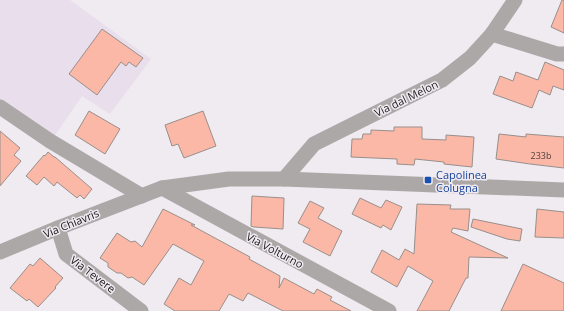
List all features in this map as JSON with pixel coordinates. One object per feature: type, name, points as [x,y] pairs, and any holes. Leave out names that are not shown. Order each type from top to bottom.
[{"type":"street","name":"Via dal Melon","points":[[284,179],[314,144],[442,80],[470,58],[492,34],[515,0]]},
{"type":"street","points":[[492,34],[557,54],[564,54]]},
{"type":"street","points":[[0,106],[50,141],[142,196]]},
{"type":"street","name":"Via Chiavris","points":[[0,252],[162,188],[229,179],[284,179],[564,190]]},
{"type":"street","name":"Via Volturno","points":[[162,188],[389,311]]},
{"type":"street","name":"Via Tevere","points":[[58,228],[66,254],[141,311]]},
{"type":"shaded area","points":[[0,0],[70,0],[151,59],[110,114],[82,96],[53,138],[0,101]]},
{"type":"building","points":[[562,0],[564,0],[564,33],[551,27]]},
{"type":"building","points":[[102,29],[143,58],[136,67],[129,62],[126,66],[121,62],[97,95],[69,74]]},
{"type":"building","points":[[545,62],[564,70],[564,90],[553,86],[550,95],[539,90],[532,108],[493,94],[500,76],[513,81],[516,72],[538,80]]},
{"type":"building","points":[[89,111],[120,129],[105,154],[75,135]]},
{"type":"building","points":[[203,111],[216,146],[184,158],[178,144],[172,146],[165,125]]},
{"type":"building","points":[[394,127],[422,127],[422,139],[446,140],[446,135],[474,137],[472,167],[415,159],[414,165],[397,164],[397,159],[351,157],[352,139],[362,139],[363,134],[371,134],[371,130],[394,131]]},
{"type":"building","points":[[0,131],[20,148],[14,155],[21,161],[0,186]]},
{"type":"building","points":[[499,134],[526,137],[526,134],[564,137],[564,168],[496,159]]},
{"type":"building","points":[[48,152],[92,189],[84,199],[80,195],[77,198],[57,182],[54,186],[44,177],[37,185],[26,176]]},
{"type":"building","points":[[252,196],[284,198],[283,229],[251,226]]},
{"type":"building","points":[[360,198],[381,208],[386,200],[402,207],[391,230],[383,225],[381,228],[352,214]]},
{"type":"building","points":[[310,201],[324,208],[318,218],[342,231],[330,256],[303,242],[310,229],[298,223]]},
{"type":"building","points":[[417,204],[451,205],[450,209],[470,209],[468,231],[453,228],[451,232],[508,258],[469,257],[468,278],[466,278],[449,311],[417,311],[433,281],[408,266],[397,287],[371,272],[382,250],[399,260],[405,249],[414,254]]},
{"type":"building","points":[[163,209],[195,225],[191,225],[250,257],[249,259],[280,276],[279,288],[284,278],[314,294],[317,289],[332,297],[330,300],[351,311],[283,311],[248,293],[243,301],[229,294],[219,311],[175,311],[164,304],[179,278],[191,285],[204,261],[173,244],[144,285],[132,277],[128,278],[121,273],[117,273],[108,267],[108,263],[100,258],[117,233],[131,242],[135,241],[142,247]]},
{"type":"building","points":[[537,209],[564,212],[564,238],[535,237]]},
{"type":"building","points":[[473,219],[522,229],[520,241],[507,239],[471,227]]},
{"type":"building","points":[[40,258],[63,278],[55,287],[56,288],[38,307],[29,299],[27,301],[10,288],[30,264],[33,266]]},
{"type":"building","points":[[523,264],[564,283],[564,311],[501,311]]},
{"type":"place","name":"Capolinea Colugna","points":[[428,180]]}]
